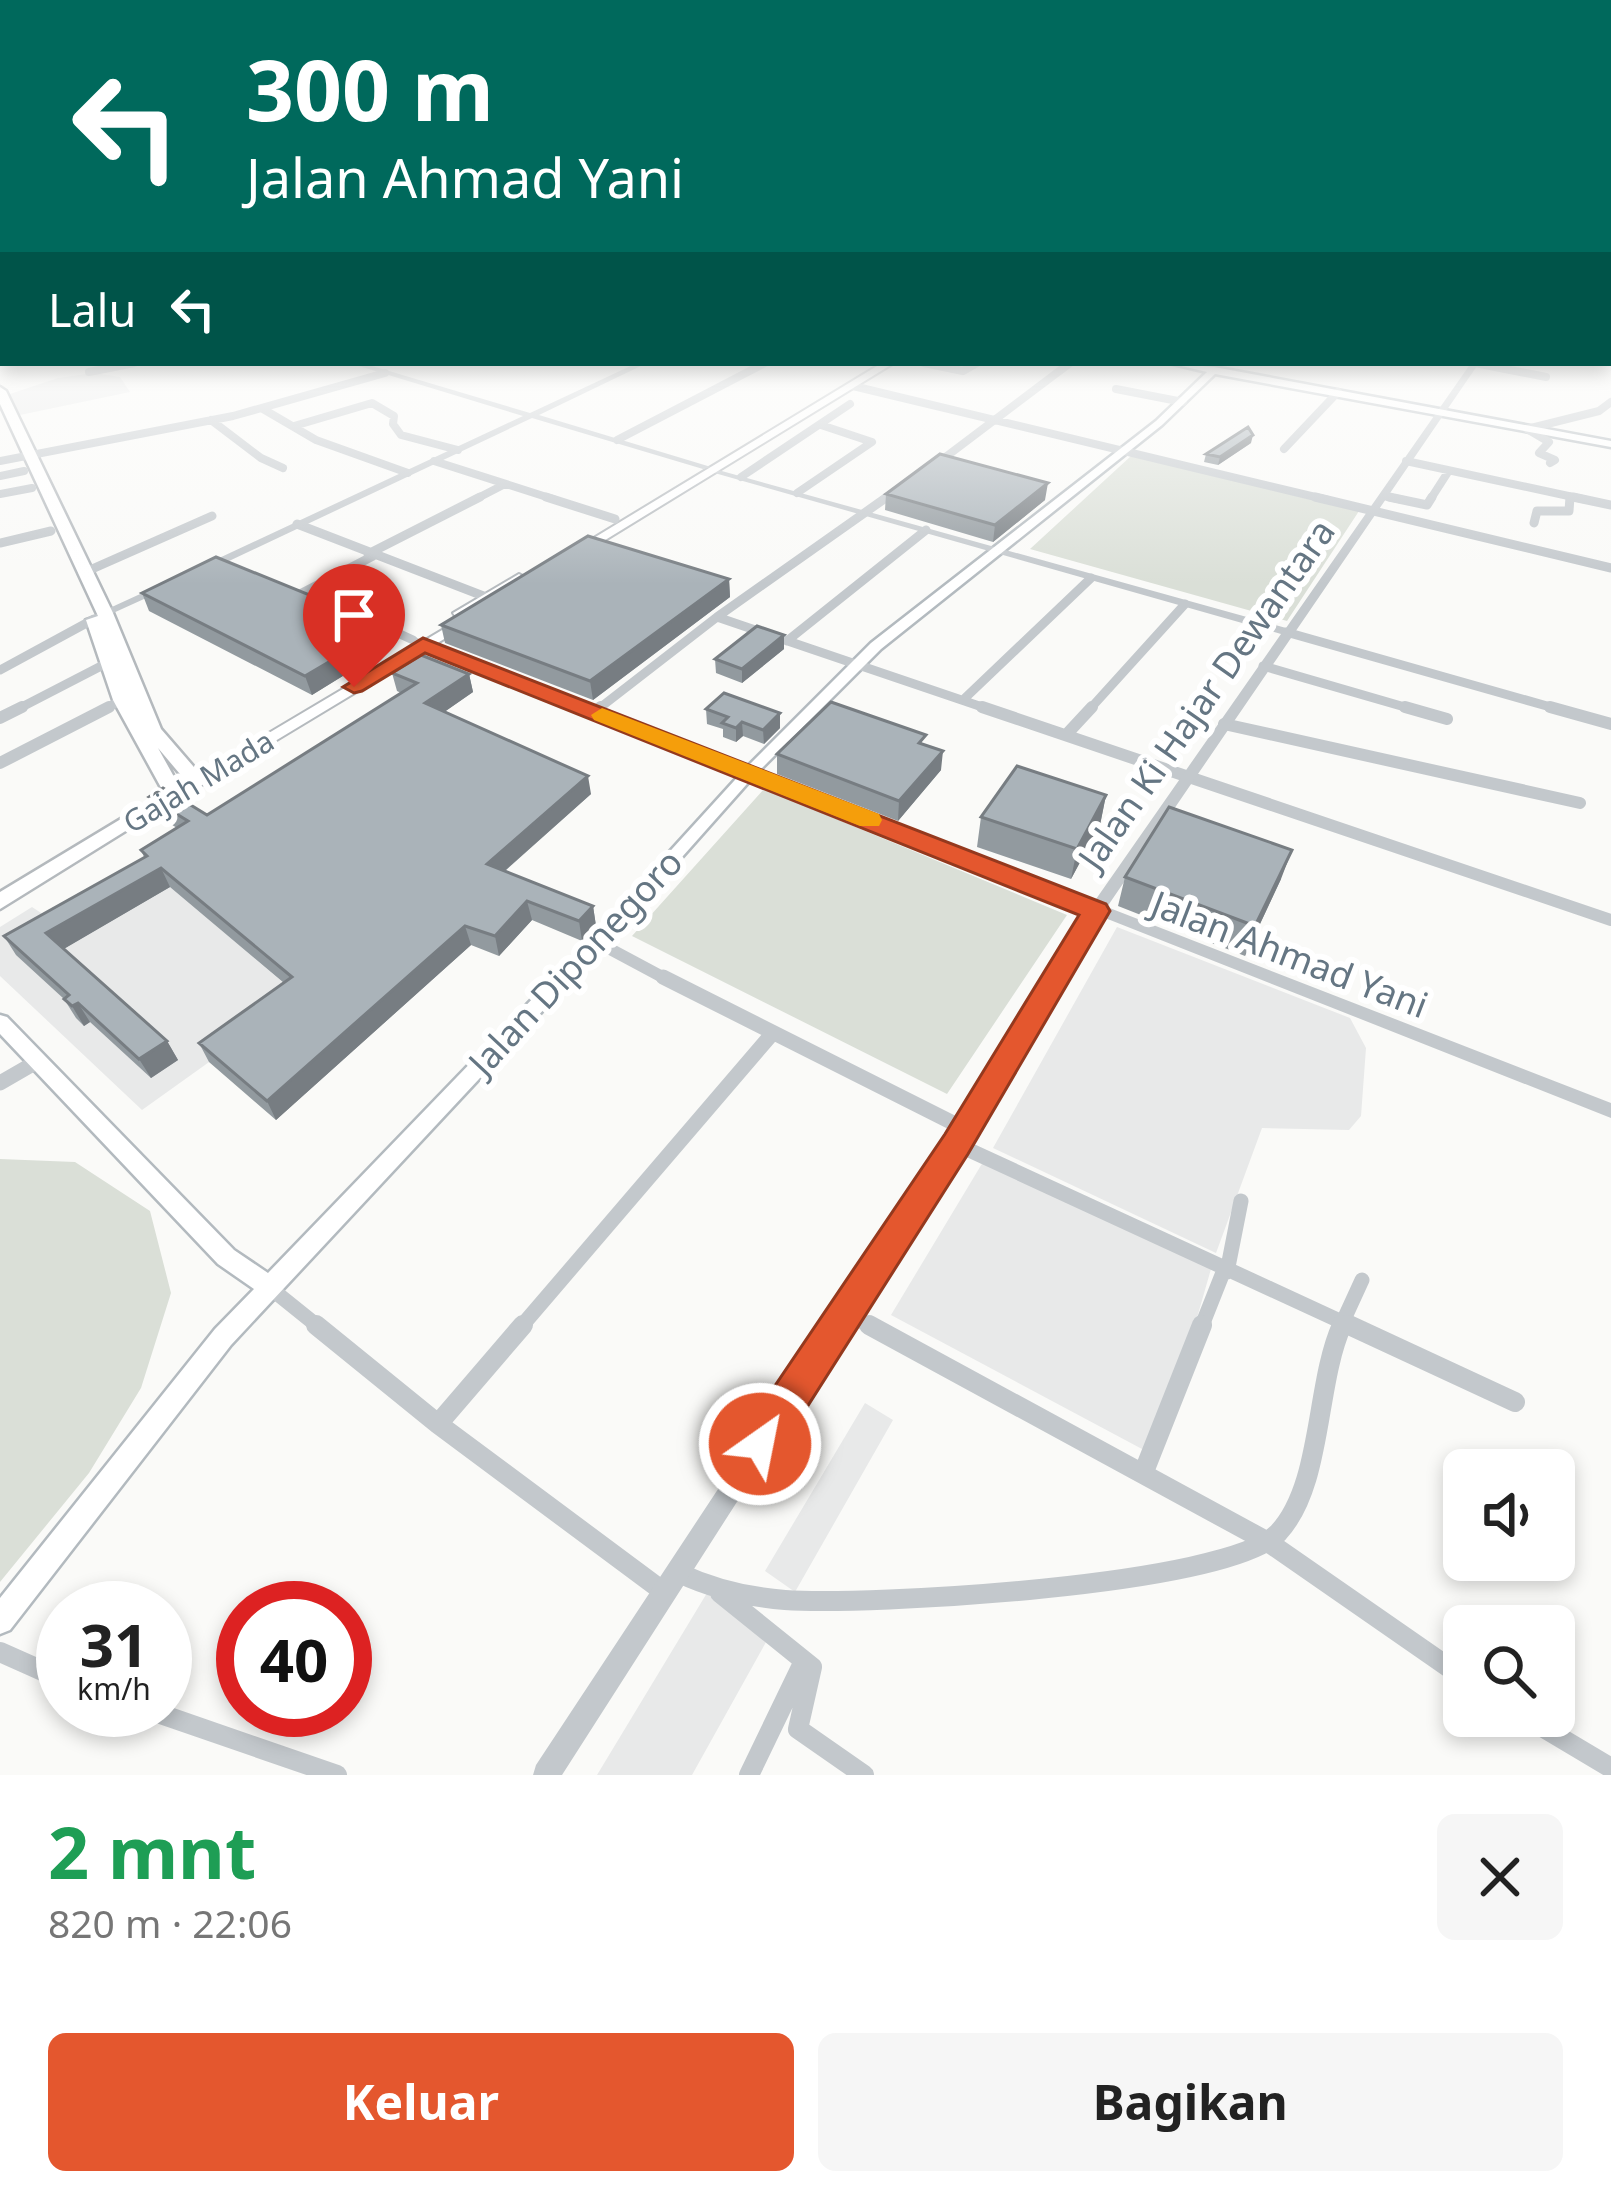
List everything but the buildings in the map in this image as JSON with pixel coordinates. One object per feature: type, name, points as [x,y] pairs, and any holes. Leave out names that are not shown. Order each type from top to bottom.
[{"type":"highway","points":[[2,418],[50,531],[99,616],[154,731],[193,777]]},
{"type":"highway","points":[[7,418],[20,467],[83,573],[122,700],[171,790]]},
{"type":"highway","name":"Gajah Mada","points":[[0,888],[193,777]]},
{"type":"highway","name":"Gajah Mada","points":[[0,902],[171,790]]},
{"type":"main road","points":[[710,468],[616,520],[558,559],[710,468],[794,418]]},
{"type":"main road","name":"Jalan Diponegoro","points":[[0,1620],[268,1286],[597,942],[749,773],[856,664],[1163,418]]},
{"type":"main road","points":[[1471,418],[1611,444]]},
{"type":"main road","name":"Gajah Mada","points":[[193,777],[534,574],[486,597],[418,642]]},
{"type":"main road","points":[[0,1022],[226,1256],[268,1286]]},
{"type":"street","points":[[0,476],[20,467],[222,418]]},
{"type":"street","points":[[279,418],[316,440],[408,473]]},
{"type":"street","points":[[294,426],[321,418]]},
{"type":"street","points":[[395,418],[400,434],[458,450]]},
{"type":"street","points":[[0,670],[99,616],[527,418]]},
{"type":"street","points":[[538,418],[1611,724]]},
{"type":"street","points":[[617,440],[660,418]]},
{"type":"street","points":[[740,477],[831,418]]},
{"type":"street","points":[[988,418],[1611,568]]},
{"type":"street","points":[[921,474],[1000,418]]},
{"type":"street","points":[[1284,449],[1314,418]]},
{"type":"street","name":"Jalan Ki Hajar Dewantara","points":[[546,1775],[960,1137],[1096,911],[1438,418]]},
{"type":"street","points":[[1527,429],[1572,418]]},
{"type":"street","points":[[212,420],[261,458],[283,467]]},
{"type":"street","points":[[797,493],[872,442],[821,425]]},
{"type":"street","points":[[1527,429],[1550,442],[1539,452],[1555,460],[1550,463]]},
{"type":"street","points":[[434,461],[616,520]]},
{"type":"street","points":[[1406,461],[1611,505]]},
{"type":"street","points":[[0,494],[20,467]]},
{"type":"street","points":[[1384,496],[1427,505],[1448,472]]},
{"type":"street","points":[[302,593],[505,484]]},
{"type":"street","points":[[594,712],[717,617],[902,487]]},
{"type":"street","points":[[1534,523],[1537,511],[1569,511],[1570,497]]},
{"type":"street","points":[[83,573],[212,516]]},
{"type":"street","points":[[297,524],[486,597]]},
{"type":"street","points":[[787,641],[926,530]]},
{"type":"street","points":[[0,543],[50,531]]},
{"type":"street","points":[[223,560],[244,569]]},
{"type":"street","points":[[964,699],[1091,578]]},
{"type":"street","points":[[284,586],[320,600]]},
{"type":"street","points":[[1066,735],[1185,604]]},
{"type":"street","points":[[354,614],[418,642]]},
{"type":"street","points":[[717,617],[1611,920]]},
{"type":"street","name":"Jalan Ahmad Yani","points":[[418,642],[1611,1111]]},
{"type":"street","points":[[0,718],[107,663]]},
{"type":"street","points":[[1263,666],[1447,718]]},
{"type":"street","points":[[0,764],[122,700]]},
{"type":"street","points":[[1224,724],[1580,802]]},
{"type":"street","points":[[597,942],[960,1137],[1226,1271],[1515,1402]]},
{"type":"street","points":[[438,1424],[771,1036]]},
{"type":"street","points":[[0,1083],[38,1061]]},
{"type":"street","points":[[1143,1474],[1226,1271],[1241,1201]]},
{"type":"street","points":[[268,1286],[438,1424],[671,1582],[734,1594],[836,1602],[1123,1577],[1188,1566],[1268,1542],[1300,1496],[1341,1321],[1362,1280]]},
{"type":"street","points":[[846,1313],[1268,1542],[1443,1663]]},
{"type":"street","points":[[715,1588],[814,1672],[798,1730],[863,1775]]},
{"type":"street","points":[[0,1652],[36,1668]]},
{"type":"street","points":[[749,1775],[804,1661]]},
{"type":"street","points":[[192,1725],[337,1775]]},
{"type":"street","points":[[1559,1737],[1611,1768]]},
{"type":"shaded area","points":[[1131,456],[1359,511],[1287,621],[1030,549]]},
{"type":"shaded area","points":[[764,789],[1067,915],[947,1094],[632,936]]},
{"type":"shaded area","points":[[150,869],[300,997],[142,1110],[0,976],[0,927],[32,907],[61,926]]},
{"type":"shaded area","points":[[1117,927],[1350,1018],[1366,1048],[1361,1116],[1349,1130],[1262,1128],[1216,1253],[993,1148]]},
{"type":"shaded area","points":[[986,1157],[1213,1262],[1157,1457],[891,1315]]},
{"type":"shaded area","points":[[0,1159],[75,1162],[150,1211],[171,1293],[141,1388],[89,1473],[0,1582]]},
{"type":"shaded area","points":[[865,1403],[893,1420],[795,1592],[765,1571]]},
{"type":"shaded area","points":[[713,1583],[775,1626],[692,1775],[597,1775]]},
{"type":"slow traffic","points":[[602,715],[870,820]]},
{"type":"route","points":[[354,687],[423,645],[1096,911],[956,1144],[760,1444]]}]
